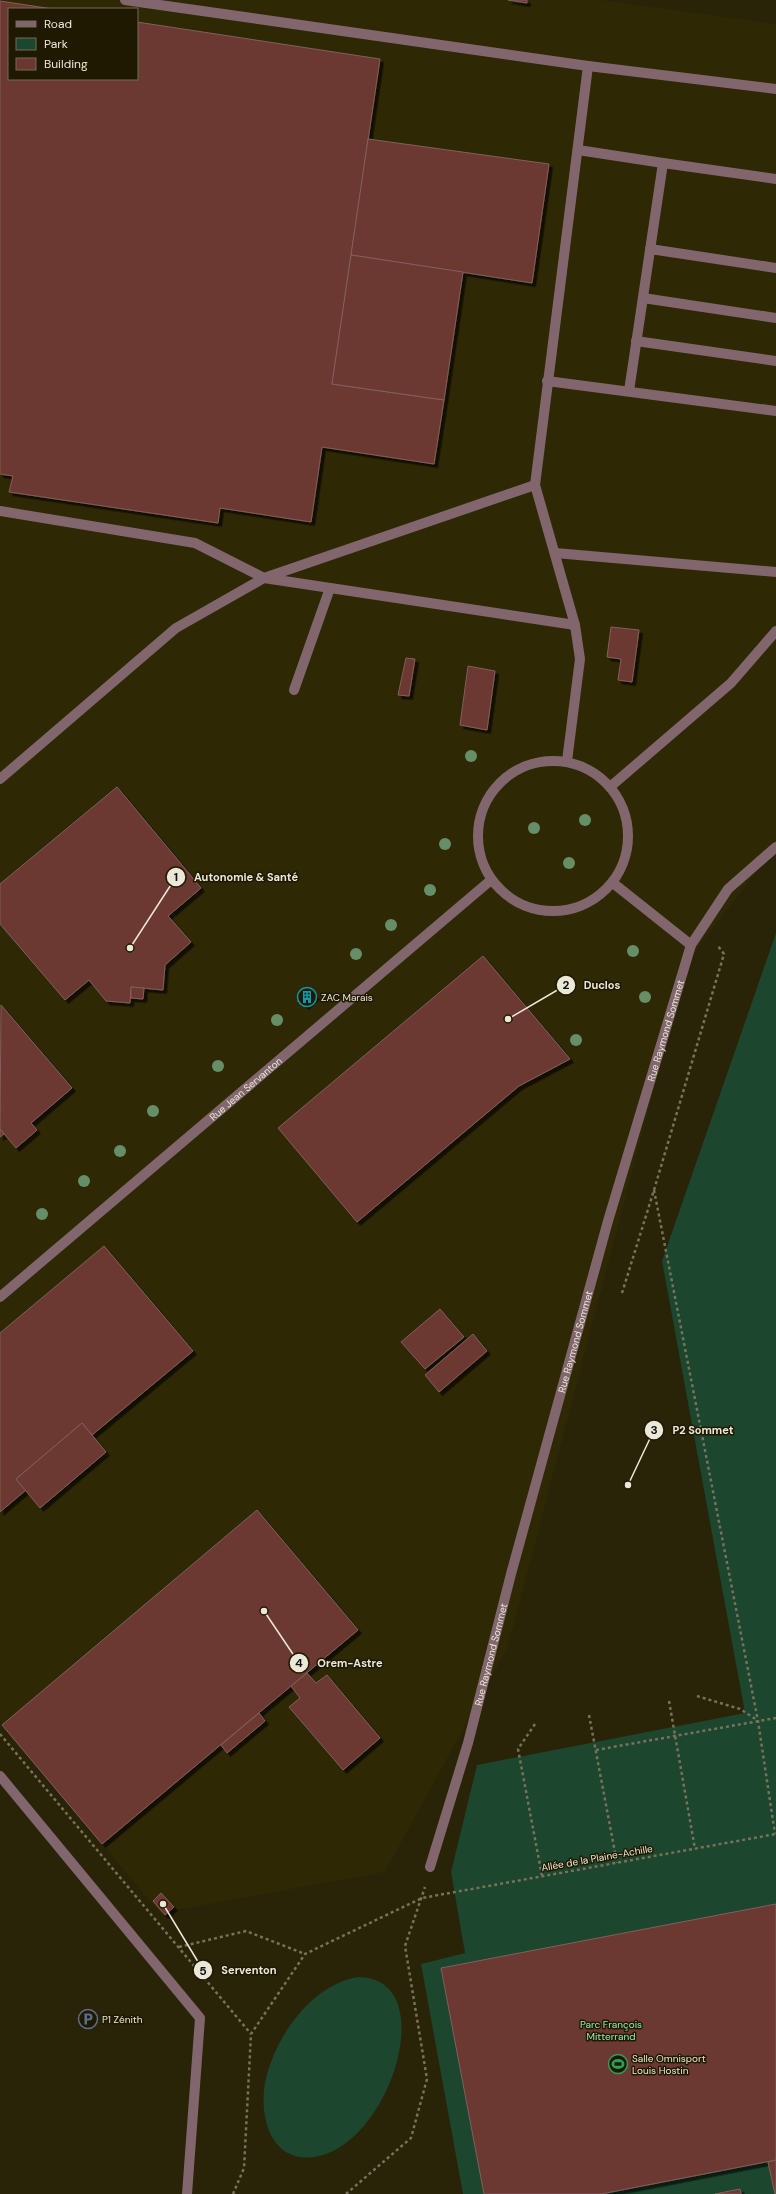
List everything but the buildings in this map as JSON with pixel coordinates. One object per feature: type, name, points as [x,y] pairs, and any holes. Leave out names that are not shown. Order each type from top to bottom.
[{"type":"street","points":[[125,0],[588,66],[776,89]]},
{"type":"street","points":[[567,761],[580,659],[575,625],[534,485],[588,66]]},
{"type":"street","points":[[578,150],[776,179]]},
{"type":"street","points":[[629,392],[663,163]]},
{"type":"street","points":[[650,249],[776,268]]},
{"type":"street","points":[[643,298],[776,318]]},
{"type":"street","points":[[636,341],[776,361]]},
{"type":"street","points":[[547,381],[776,411]]},
{"type":"street","points":[[0,779],[176,628],[264,578],[534,485]]},
{"type":"street","points":[[0,511],[194,543],[264,578],[575,625]]},
{"type":"street","points":[[555,553],[776,572]]},
{"type":"street","points":[[294,690],[330,588]]},
{"type":"street","points":[[610,787],[731,683],[776,631]]},
{"type":"street","points":[[541,761],[567,761],[591,770],[610,787],[624,809],[628,835],[624,860],[612,883],[595,898],[574,909],[551,912],[528,908],[507,897],[491,880],[480,857],[478,831],[483,807],[497,785],[517,769],[541,761]]},
{"type":"street","name":"Rue Raymond Sommet","points":[[430,1867],[468,1743],[511,1574],[608,1221],[691,945],[705,926],[728,889],[776,847]]},
{"type":"street","name":"Rue Jean Servanton","points":[[0,1297],[491,880]]},
{"type":"street","points":[[612,883],[691,945]]},
{"type":"street","points":[[0,1776],[200,2018],[187,2194]]},
{"type":"path","points":[[622,1293],[724,954],[705,926]]},
{"type":"path","points":[[654,1190],[758,1721],[776,1834]]},
{"type":"path","points":[[697,1696],[740,1710],[758,1721]]},
{"type":"path","points":[[669,1702],[695,1849]]},
{"type":"path","points":[[589,1715],[617,1863]]},
{"type":"path","points":[[596,1750],[776,1718]]},
{"type":"path","points":[[535,1724],[518,1749],[542,1876]]},
{"type":"path","points":[[0,1734],[251,2034]]},
{"type":"path","name":"Allée de la Plaine-Achille","points":[[305,1954],[422,1898],[776,1834]]},
{"type":"path","points":[[346,2194],[411,2138],[427,2079],[405,1946],[422,1898]]},
{"type":"path","points":[[179,1947],[246,1931],[305,1954],[251,2034],[244,2168],[233,2194]]},
{"type":"shaded area","points":[[0,0],[601,0],[776,24],[776,846],[687,962],[508,1647],[385,1872],[160,1913],[0,1721]]},
{"type":"green space","name":"Parc François Mitterrand","points":[[776,933],[776,2194],[463,2194],[421,1964],[465,1953],[451,1872],[477,1765],[745,1713],[662,1261]]},
{"type":"green space","points":[[357,1977],[383,1984],[397,2003],[401,2031],[397,2062],[384,2095],[365,2124],[341,2146],[314,2157],[299,2157],[287,2153],[278,2145],[271,2135],[264,2110],[265,2083],[270,2066],[286,2032],[297,2016],[324,1991],[340,1982]]},
{"type":"place","name":"Autonomie & Santé","points":[[130,948]]},
{"type":"place","name":"ZAC Marais","points":[[307,997]]},
{"type":"place","name":"Duclos","points":[[508,1019]]},
{"type":"place","name":"P2 Sommet","points":[[628,1485]]},
{"type":"place","name":"Orem-Astre","points":[[264,1611]]},
{"type":"place","name":"Serventon","points":[[163,1904]]},
{"type":"place","name":"P1 Zénith","points":[[88,2019]]},
{"type":"place","name":"Salle Omnisport Louis Hostin","points":[[618,2064]]}]
